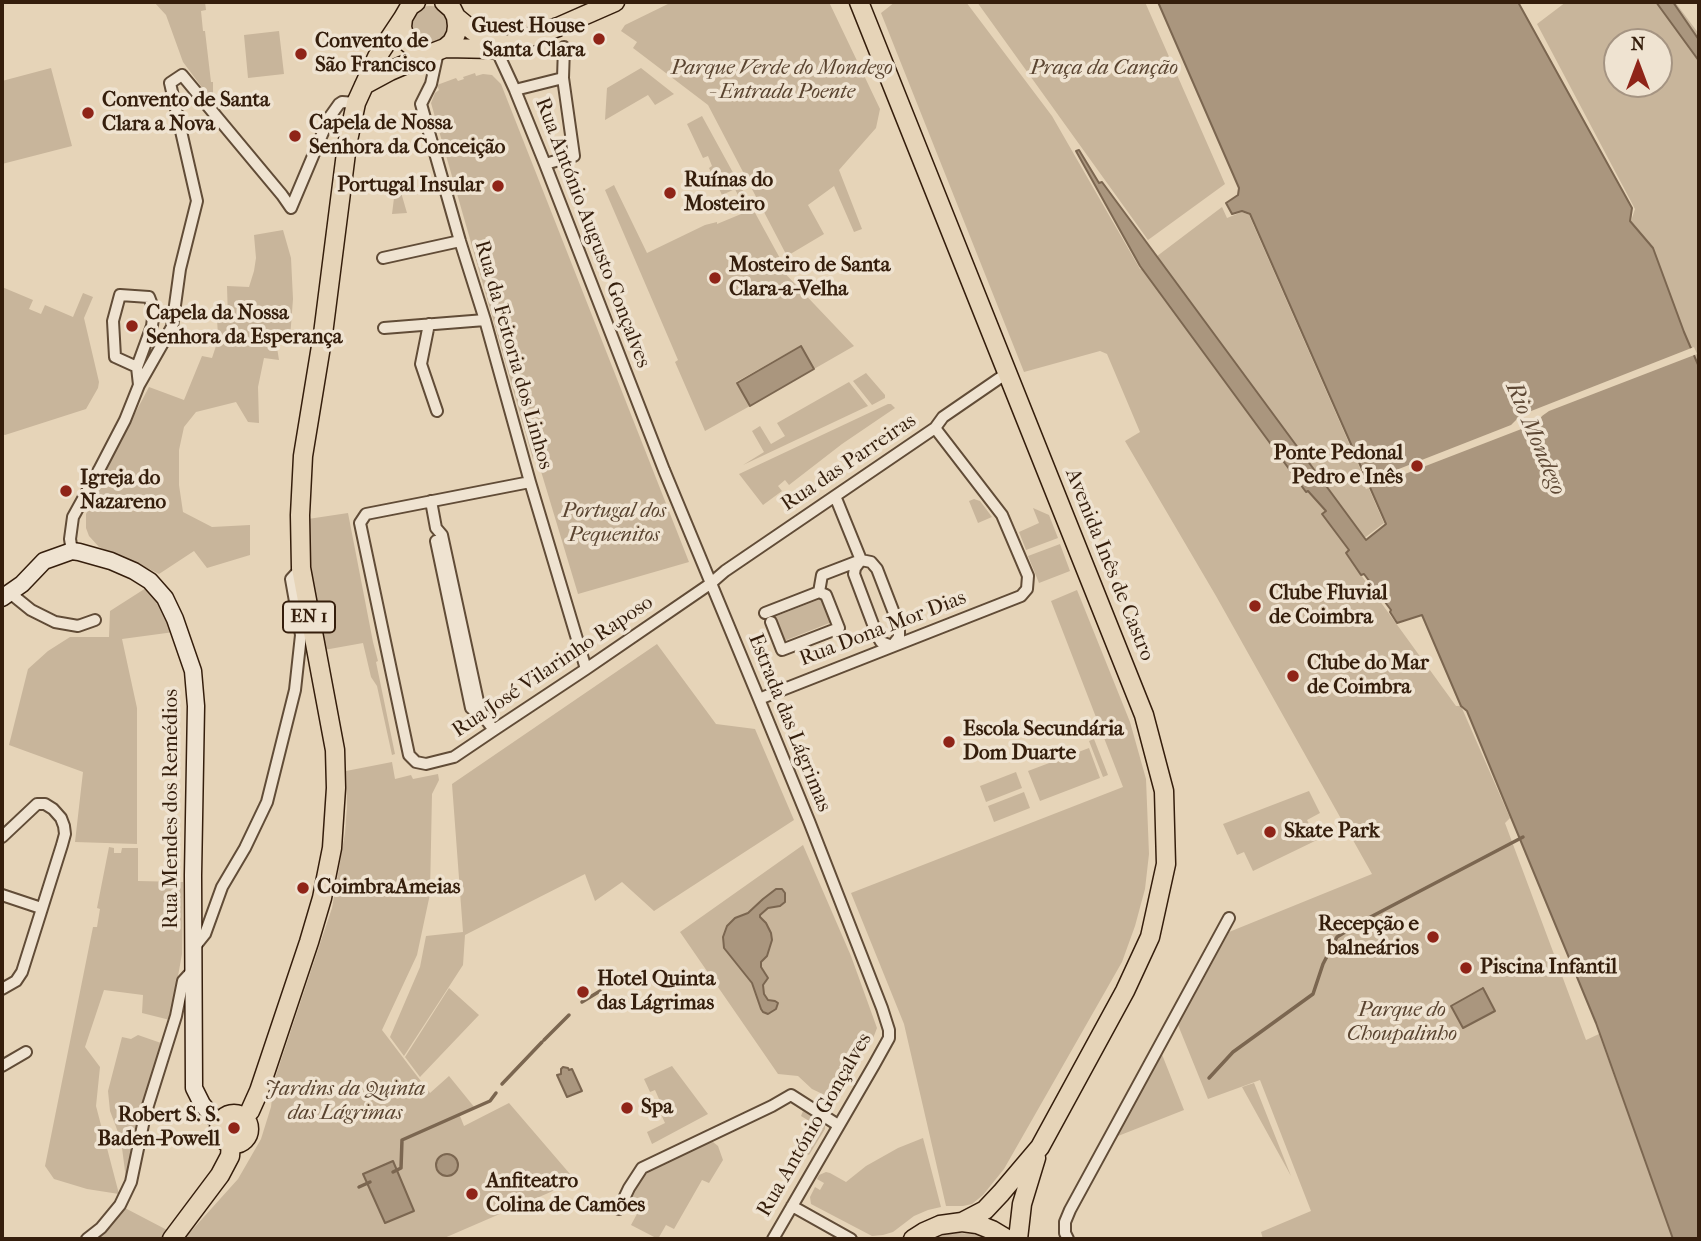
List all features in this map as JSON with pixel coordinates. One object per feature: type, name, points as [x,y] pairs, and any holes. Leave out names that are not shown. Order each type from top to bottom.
[{"type":"main road","name":"EN 1","points":[[172,1239],[220,1175],[230,1156],[231,1143],[240,1142],[247,1136],[248,1128],[244,1118],[259,1091],[309,942],[332,848],[336,788],[334,750],[301,568],[300,510],[305,435],[323,334],[347,145],[356,103],[377,57],[415,2]]},
{"type":"main road","points":[[403,18],[402,27],[408,43],[423,52],[502,47],[558,27],[615,2]]},
{"type":"main road","name":"Avenida Inês de Castro","points":[[859,2],[1144,715],[1164,791],[1166,864],[1150,937],[1125,991],[1040,1147],[1022,1203],[1018,1239]]},
{"type":"main road","points":[[450,7],[473,31],[502,47]]},
{"type":"main road","points":[[364,85],[452,42],[457,26],[450,7]]},
{"type":"main road","points":[[231,1143],[224,1141],[219,1134],[220,1122],[232,1114],[244,1118]]},
{"type":"main road","name":"Avenida Inês de Castro","points":[[962,1222],[985,1210],[1040,1147]]},
{"type":"main road","points":[[914,1239],[940,1225],[962,1222],[977,1224],[1007,1239]]},
{"type":"street","name":"Rua António Augusto Gonçalves","points":[[502,47],[515,90],[649,433]]},
{"type":"street","points":[[545,164],[574,156],[564,78],[564,47]]},
{"type":"street","name":"Rua da Feitoria dos Linhos","points":[[438,51],[430,84],[421,104],[586,669]]},
{"type":"street","points":[[95,620],[78,626],[55,622],[6,596],[44,561],[72,551],[70,539],[73,517],[115,440],[139,384],[172,327],[180,269],[197,201],[170,83],[182,75],[291,208],[329,118],[342,102],[356,103]]},
{"type":"street","points":[[515,90],[564,78]]},
{"type":"street","points":[[383,258],[460,240]]},
{"type":"street","points":[[137,368],[115,357],[113,321],[120,295],[149,297],[153,310],[152,326],[137,368],[139,384]]},
{"type":"street","points":[[384,328],[485,320]]},
{"type":"street","points":[[429,324],[421,364],[437,411]]},
{"type":"street","name":"Rua das Parreiras","points":[[710,584],[725,570],[935,428],[943,417],[1007,373]]},
{"type":"street","name":"Rua Dona Mor Dias","points":[[759,699],[1021,596],[1027,589],[1028,576],[1002,515],[935,428]]},
{"type":"street","name":"Estrada das Lágrimas","points":[[649,433],[759,699],[889,1030]]},
{"type":"street","points":[[494,730],[482,716],[442,535],[436,528],[430,501],[530,482]]},
{"type":"street","points":[[835,496],[860,560]]},
{"type":"street","name":"Rua José Vilarinho Raposo","points":[[430,501],[366,514],[360,523],[409,755],[416,762],[426,764],[454,757],[710,584]]},
{"type":"street","name":"Rua Mendes dos Remédios","points":[[72,551],[111,561],[150,581],[165,598],[193,671],[196,706],[194,1088],[202,1104],[220,1122]]},
{"type":"street","points":[[819,592],[822,575],[860,560],[871,562],[877,569],[899,626],[899,637],[892,646],[881,642],[877,635],[854,574],[860,560]]},
{"type":"street","points":[[193,949],[205,934],[222,887],[267,802],[295,690],[301,635],[292,579],[301,568]]},
{"type":"street","points":[[819,592],[826,595],[839,628],[782,650],[768,617],[819,592]]},
{"type":"street","points":[[2,837],[37,804],[45,804],[53,809],[61,818],[65,834],[22,972],[16,981],[2,989]]},
{"type":"street","points":[[2,895],[41,908]]},
{"type":"street","points":[[1068,1239],[1065,1222],[1069,1210],[1228,918]]},
{"type":"street","points":[[87,1239],[101,1228],[120,1205],[131,1182],[145,1115],[176,1016],[183,981],[193,970]]},
{"type":"street","name":"Rua António Gonçalves","points":[[773,1239],[889,1038],[889,1030]]},
{"type":"street","points":[[2,1066],[26,1052]]},
{"type":"street","points":[[619,1209],[642,1168],[792,1095],[838,1125]]},
{"type":"street","points":[[792,1206],[851,1239]]},
{"type":"green space","points":[[154,2],[205,2],[206,10],[201,11],[213,97],[209,97],[183,62],[166,15]]},
{"type":"green space","name":"Parque Verde do Mondego - Entrada Poente","points":[[672,2],[829,2],[880,109],[876,128],[839,170],[862,229],[854,232],[834,186],[808,205],[824,234],[787,256],[708,105],[633,48],[637,42],[621,31],[625,25]]},
{"type":"green space","name":"Parque do Choupalinho","points":[[895,2],[966,2],[1052,116],[1140,269],[1222,207],[1227,218],[1242,212],[1249,215],[1384,523],[1345,553],[1456,706],[1461,706],[1510,818],[1505,823],[1586,1040],[1599,1034],[1673,1239],[1263,1239],[1261,1232],[1311,1211],[1260,1080],[1208,1099],[1178,1025],[1229,932],[1372,874],[1216,596],[1125,441],[1140,432],[1107,354],[1100,351],[1024,372],[881,13]]},
{"type":"green space","name":"Praça da Canção","points":[[977,2],[1145,2],[1225,184],[1148,240]]},
{"type":"green space","points":[[1566,2],[1675,2],[1699,34],[1699,365],[1653,248],[1631,221],[1635,209],[1537,24]]},
{"type":"green space","points":[[430,6],[444,11],[449,25],[444,39],[430,44],[416,39],[411,25],[416,11]]},
{"type":"green space","points":[[279,31],[284,74],[248,78],[244,35]]},
{"type":"green space","points":[[51,68],[72,146],[2,164],[2,81]]},
{"type":"green space","points":[[641,68],[674,94],[655,105],[648,95],[605,120],[607,88]]},
{"type":"green space","name":"Portugal dos Pequenitos","points":[[475,73],[476,76],[492,75],[501,84],[689,562],[578,594],[537,458],[533,459],[431,103],[439,90],[437,85],[456,78],[458,81]]},
{"type":"green space","points":[[702,116],[782,262],[777,265],[854,346],[814,369],[800,346],[736,382],[750,406],[705,431],[675,362],[678,360],[605,190],[614,185],[647,253],[705,225],[717,224],[746,212],[735,189],[722,195],[709,168],[712,166],[708,156],[703,158],[687,124]]},
{"type":"green space","points":[[400,189],[407,213],[392,214],[395,190]]},
{"type":"green space","points":[[283,230],[291,258],[293,299],[290,338],[275,335],[279,360],[264,358],[258,387],[259,423],[248,422],[236,402],[196,412],[184,427],[179,450],[179,485],[183,512],[212,527],[250,525],[250,555],[207,568],[194,551],[159,574],[99,547],[86,528],[86,514],[92,503],[90,498],[149,387],[184,400],[202,356],[212,358],[217,343],[222,343],[222,336],[218,336],[217,319],[228,319],[227,286],[249,287],[256,258],[254,235]]},
{"type":"green space","points":[[2,287],[33,300],[29,309],[41,314],[45,305],[73,317],[83,293],[93,297],[84,318],[99,382],[86,409],[2,434]]},
{"type":"green space","points":[[866,373],[885,395],[885,398],[872,405],[853,381]]},
{"type":"green space","points":[[849,382],[868,406],[743,465],[764,452],[752,431],[760,426],[771,444],[785,436],[777,423]]},
{"type":"green space","points":[[888,404],[895,408],[789,485],[785,480],[778,486],[782,491],[763,505],[739,474]]},
{"type":"green space","points":[[969,501],[980,501],[992,517],[978,523]]},
{"type":"green space","points":[[1033,508],[1049,515],[1058,538],[1026,550],[1019,532],[1039,523]]},
{"type":"green space","points":[[348,513],[395,754],[392,755],[377,686],[371,677],[363,643],[324,650],[309,567],[308,519]]},
{"type":"green space","points":[[1060,544],[1070,571],[1039,583],[1028,556]]},
{"type":"green space","points":[[146,588],[160,603],[174,632],[122,639],[137,708],[137,844],[75,842],[83,772],[9,745],[28,669],[48,651],[70,637],[109,637],[110,611]]},
{"type":"green space","points":[[1077,590],[1130,722],[1146,779],[1149,854],[1145,889],[1122,962],[1004,1169],[972,1204],[946,1206],[904,1024],[851,893],[1123,787],[1051,601]]},
{"type":"green space","points":[[823,598],[832,622],[784,641],[774,617]]},
{"type":"green space","points":[[657,644],[716,724],[755,729],[794,820],[654,911],[622,882],[595,901],[585,874],[465,935],[463,965],[404,1056],[390,1037],[420,967],[426,936],[463,932],[452,784]]},
{"type":"green space","points":[[1094,739],[1108,775],[1103,777],[1089,741]]},
{"type":"green space","points":[[1089,748],[1100,778],[1040,801],[1028,771]]},
{"type":"green space","name":"Jardins da Quinta das Lágrimas","points":[[392,762],[395,779],[411,775],[413,779],[438,774],[439,780],[432,794],[430,894],[417,955],[382,1030],[430,1093],[449,1076],[475,1108],[460,1116],[464,1126],[509,1103],[576,1181],[442,1239],[184,1239],[238,1179],[261,1139],[271,1107],[274,1081],[332,908],[345,833],[346,771]]},
{"type":"green space","points":[[1016,772],[1022,788],[986,802],[980,786]]},
{"type":"green space","name":"Skate Park","points":[[1309,791],[1320,813],[1307,820],[1317,840],[1253,871],[1244,852],[1237,855],[1223,824]]},
{"type":"green space","points":[[1024,792],[1030,808],[994,822],[988,806]]},
{"type":"green space","points":[[803,845],[851,956],[877,1028],[872,1041],[857,1058],[833,1099],[812,1089],[798,1076],[778,1074],[680,932]]},
{"type":"green space","points":[[109,847],[114,848],[114,853],[121,853],[122,848],[138,848],[138,881],[183,882],[182,954],[170,1020],[142,1013],[143,995],[104,990],[85,1047],[100,1067],[96,1106],[119,1194],[87,1189],[54,1179],[45,1166],[93,927],[97,927],[100,909],[97,908]]},
{"type":"green space","points":[[449,988],[479,1015],[420,1077],[405,1057]]},
{"type":"green space","points":[[138,1035],[161,1043],[140,1112],[126,1179],[121,1140],[110,1111],[108,1091],[122,1037],[131,1039]]},
{"type":"green space","points":[[1161,1052],[1184,1110],[1118,1136]]},
{"type":"green space","points":[[672,1066],[708,1114],[652,1144],[647,1132],[665,1123],[659,1110],[663,1108],[655,1090],[650,1092],[644,1079]]},
{"type":"green space","points":[[1254,1083],[1291,1176],[1242,1087]]},
{"type":"green space","points":[[803,1111],[825,1125],[809,1155],[804,1152],[819,1127],[801,1116]]},
{"type":"green space","points":[[923,1138],[941,1207],[914,1216],[893,1232],[872,1236],[811,1204],[810,1197],[815,1187],[820,1190],[824,1183],[817,1179],[819,1175],[830,1173],[846,1182],[866,1166]]},
{"type":"green space","points":[[707,1142],[718,1146],[723,1160],[709,1183],[702,1180],[674,1229],[666,1225],[658,1239],[631,1225],[638,1212],[626,1205],[635,1187],[648,1172]]},
{"type":"green space","points":[[125,1208],[167,1230],[160,1239],[96,1239]]},
{"type":"green space","points":[[960,1233],[987,1239],[932,1239],[948,1234]]},
{"type":"water","name":"Rio Mondego","points":[[1158,2],[1518,2],[1632,208],[1630,221],[1653,248],[1699,367],[1699,1239],[1673,1239],[1596,1023],[1467,711],[1461,706],[1422,615],[1397,623],[1391,610],[1364,574],[1361,575],[1346,553],[1349,550],[1322,514],[1326,511],[1308,491],[1306,492],[1140,266],[1076,151],[1079,150],[1099,183],[1102,182],[1366,540],[1386,524],[1250,214],[1242,211],[1232,214],[1226,203],[1238,195],[1239,188]]},
{"type":"water","points":[[1656,2],[1673,2],[1699,40],[1699,61]]},
{"type":"water","points":[[801,346],[814,369],[750,406],[737,383]]},
{"type":"water","points":[[776,889],[782,889],[785,893],[785,902],[780,906],[768,908],[760,915],[771,933],[772,940],[767,956],[761,962],[768,978],[763,985],[764,994],[768,1000],[778,1003],[776,1009],[768,1014],[761,1009],[752,983],[724,948],[723,937],[727,926],[735,918],[748,913]]},
{"type":"water","points":[[1483,988],[1495,1011],[1463,1028],[1451,1006]]},
{"type":"water","points":[[563,1067],[572,1069],[582,1091],[567,1097],[557,1075],[561,1074]]},
{"type":"water","points":[[447,1154],[455,1157],[458,1165],[455,1173],[447,1176],[439,1173],[436,1165],[439,1157]]},
{"type":"water","points":[[393,1161],[414,1211],[385,1223],[363,1174]]},
{"type":"pier","name":"Ponte Pedonal Pedro e Inês","points":[[1694,347],[1697,354],[1549,411],[1537,423],[1366,489],[1363,483],[1511,425],[1521,415]]},
{"type":"waterway","points":[[1209,1078],[1233,1052],[1313,994],[1323,964],[1337,937],[1523,837]]},
{"type":"waterway","points":[[582,1002],[600,991]]},
{"type":"waterway","points":[[544,1040],[569,1015]]},
{"type":"waterway","points":[[502,1084],[542,1042]]},
{"type":"waterway","points":[[393,1172],[401,1168],[402,1140],[490,1101],[496,1093]]},
{"type":"waterway","points":[[359,1187],[370,1182]]},
{"type":"place","name":"Guest House Santa Clara","points":[[599,39]]},
{"type":"place","name":"Convento de São Francisco","points":[[301,54]]},
{"type":"place","name":"Convento de Santa Clara a Nova","points":[[88,113]]},
{"type":"place","name":"Capela de Nossa Senhora da Conceição","points":[[295,136]]},
{"type":"place","name":"Portugal Insular","points":[[498,186]]},
{"type":"place","name":"Ruínas do Mosteiro","points":[[670,193]]},
{"type":"place","name":"Mosteiro de Santa Clara-a-Velha","points":[[715,278]]},
{"type":"place","name":"Capela da Nossa Senhora da Esperança","points":[[132,326]]},
{"type":"place","name":"Ponte Pedonal Pedro e Inês","points":[[1417,466]]},
{"type":"place","name":"Igreja do Nazareno","points":[[66,491]]},
{"type":"place","name":"Clube Fluvial de Coimbra","points":[[1255,606]]},
{"type":"place","name":"Clube do Mar de Coimbra","points":[[1293,676]]},
{"type":"place","name":"Escola Secundária Dom Duarte","points":[[949,742]]},
{"type":"place","name":"Skate Park","points":[[1270,832]]},
{"type":"place","name":"CoimbraAmeias","points":[[303,888]]},
{"type":"place","name":"Recepção e balneários","points":[[1433,937]]},
{"type":"place","name":"Piscina Infantil","points":[[1466,968]]},
{"type":"place","name":"Hotel Quinta das Lágrimas","points":[[583,992]]},
{"type":"place","name":"Spa","points":[[627,1108]]},
{"type":"place","name":"Robert S. S. Baden-Powell","points":[[234,1128]]},
{"type":"place","name":"Anfiteatro Colina de Camões","points":[[472,1194]]}]
